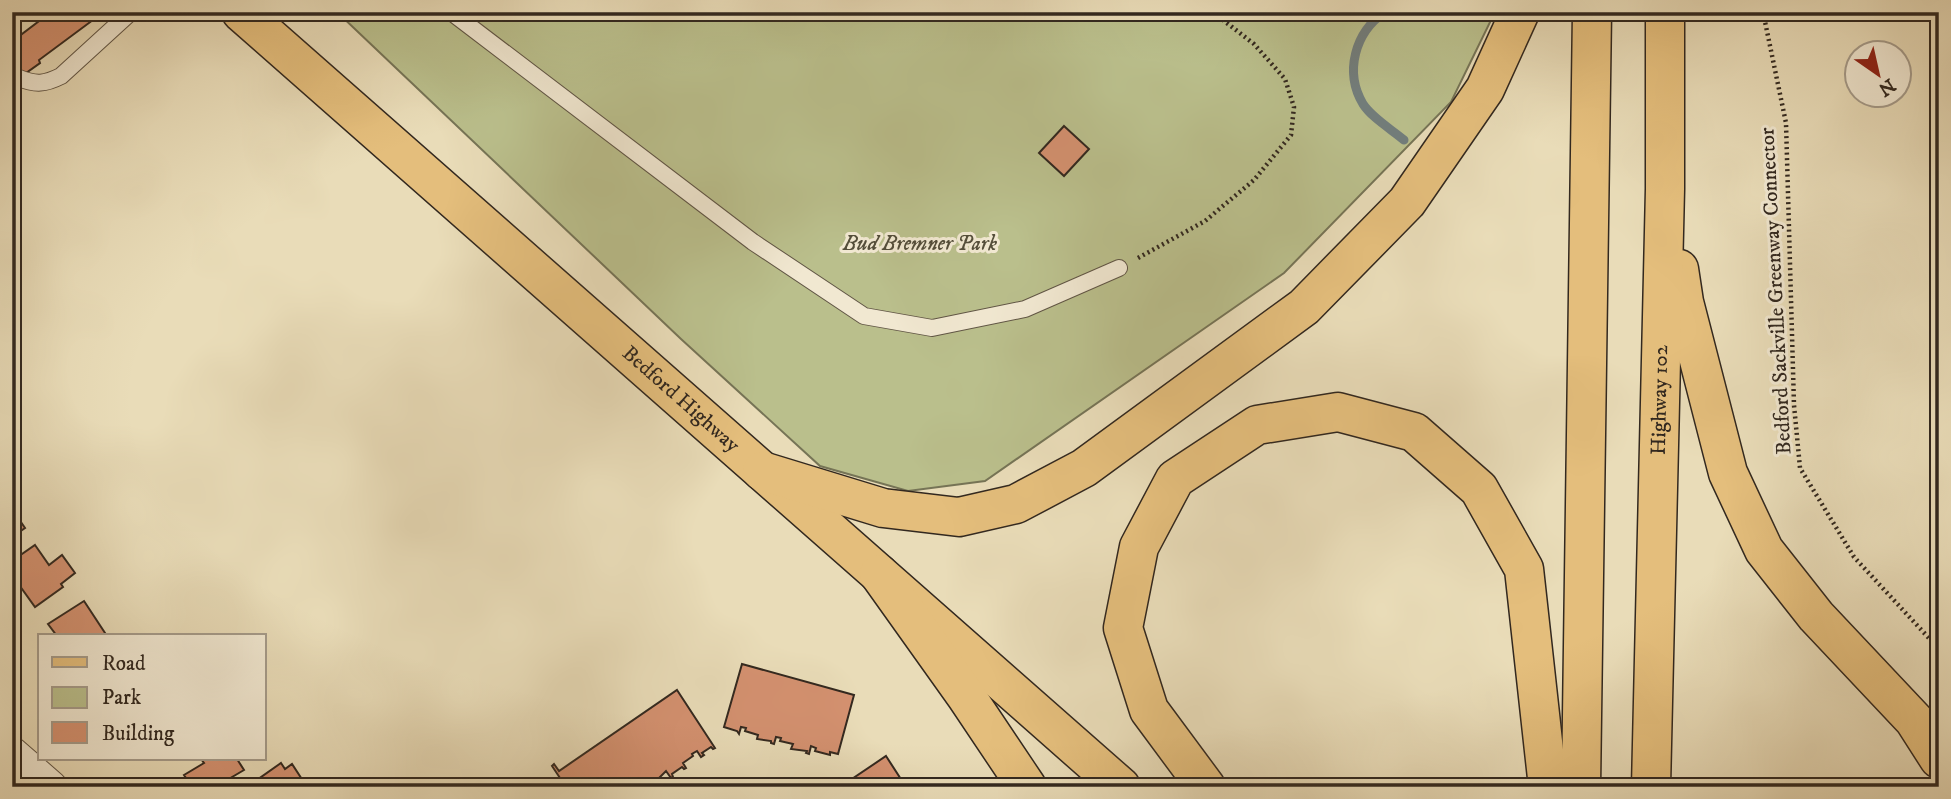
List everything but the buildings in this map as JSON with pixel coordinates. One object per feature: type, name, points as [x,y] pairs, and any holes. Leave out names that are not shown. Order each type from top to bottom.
[{"type":"main road","name":"Bedford Highway","points":[[241,12],[1121,787]]},
{"type":"main road","points":[[762,471],[883,508],[959,517],[1016,505],[1084,468],[1304,307],[1407,202],[1485,89],[1520,12]]},
{"type":"main road","points":[[1581,787],[1592,12]]},
{"type":"main road","name":"Highway 102","points":[[1651,787],[1665,188],[1665,12]]},
{"type":"main road","points":[[1665,188],[1684,302],[1728,473],[1763,550],[1816,617],[1914,720],[1939,759]]},
{"type":"main road","points":[[1206,787],[1149,710],[1123,628],[1139,547],[1175,479],[1257,425],[1338,412],[1414,432],[1479,489],[1524,569],[1548,787]]},
{"type":"main road","points":[[878,574],[966,696],[1027,787]]},
{"type":"lane","points":[[19,78],[34,85],[48,83],[61,76],[131,12]]},
{"type":"lane","points":[[451,12],[753,242],[864,316],[932,328],[1025,309],[1118,268]]},
{"type":"path","name":"Bedford Sackville Greenway Connector","points":[[1763,12],[1786,123],[1794,405],[1800,468],[1854,557],[1939,649]]},
{"type":"path","points":[[1118,268],[1205,221],[1254,180],[1291,135],[1294,107],[1286,79],[1254,44],[1223,20]]},
{"type":"green space","name":"Bud Bremner Park","points":[[337,12],[1495,12],[1451,102],[1284,273],[985,481],[908,491],[820,466],[681,339]]},
{"type":"waterway","points":[[1385,12],[1366,30],[1360,41],[1354,79],[1357,92],[1367,109],[1404,140]]}]
